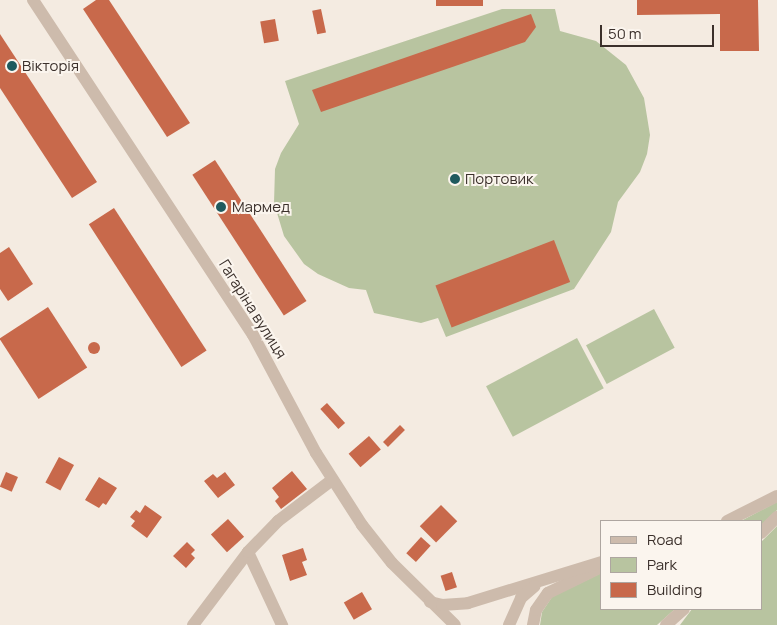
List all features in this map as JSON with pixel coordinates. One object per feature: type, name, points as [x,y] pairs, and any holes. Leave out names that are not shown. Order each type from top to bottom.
[{"type":"street","name":"Гагаріна вулиця","points":[[33,0],[253,336],[332,480],[374,540],[426,601],[455,625]]},
{"type":"street","points":[[193,625],[248,552],[278,521],[332,480]]},
{"type":"street","points":[[729,520],[777,496]]},
{"type":"street","points":[[762,532],[777,517]]},
{"type":"street","points":[[248,552],[282,625]]},
{"type":"street","points":[[426,601],[442,605],[468,603],[600,562]]},
{"type":"street","points":[[534,625],[536,610],[548,593],[600,567]]},
{"type":"street","points":[[509,625],[521,598],[546,579]]},
{"type":"street","points":[[666,625],[678,616]]},
{"type":"green space","name":"Портовик","points":[[502,9],[555,9],[560,31],[596,41],[626,65],[644,98],[650,135],[647,154],[640,172],[618,202],[611,232],[574,289],[446,337],[438,318],[421,323],[374,313],[366,290],[349,288],[318,274],[304,264],[284,236],[274,203],[275,169],[281,153],[299,124],[285,81]]},
{"type":"green space","points":[[654,309],[675,348],[607,384],[586,345]]},
{"type":"green space","points":[[577,338],[604,388],[513,437],[486,386]]},
{"type":"green space","points":[[777,502],[777,510],[762,525],[762,520],[743,520]]},
{"type":"green space","points":[[777,526],[777,625],[680,625],[691,610],[762,610],[762,541]]},
{"type":"green space","points":[[600,573],[600,610],[674,610],[657,625],[540,625],[542,612],[552,597]]},
{"type":"building","points":[[96,0],[109,0],[190,123],[167,137],[83,9]]},
{"type":"building","points":[[436,0],[483,0],[483,6],[436,6]]},
{"type":"building","points":[[637,0],[758,0],[759,51],[720,51],[720,14],[637,15]]},
{"type":"building","points":[[321,9],[326,32],[317,34],[312,11]]},
{"type":"building","points":[[531,14],[536,27],[525,42],[321,112],[312,90]]},
{"type":"building","points":[[275,19],[279,41],[264,43],[260,22]]},
{"type":"building","points":[[0,34],[97,182],[72,198],[0,88]]},
{"type":"building","points":[[215,160],[306,301],[284,316],[192,175]]},
{"type":"building","points":[[114,208],[207,351],[181,367],[89,224]]},
{"type":"building","points":[[554,240],[570,282],[452,328],[435,286]]},
{"type":"building","points":[[9,247],[33,284],[8,301],[0,289],[0,253]]},
{"type":"building","points":[[48,307],[87,367],[39,399],[0,338]]},
{"type":"building","points":[[94,342],[100,348],[94,354],[88,348]]},
{"type":"building","points":[[327,403],[345,423],[338,429],[320,409]]},
{"type":"building","points":[[400,425],[405,430],[388,447],[383,442]]},
{"type":"building","points":[[369,436],[381,450],[360,467],[349,454]]},
{"type":"building","points":[[59,457],[74,465],[60,491],[45,483]]},
{"type":"building","points":[[292,471],[307,489],[281,509],[275,501],[279,497],[272,488]]},
{"type":"building","points":[[6,472],[18,477],[12,492],[0,487]]},
{"type":"building","points":[[225,472],[235,485],[218,498],[204,481],[213,474],[217,478]]},
{"type":"building","points":[[99,477],[117,488],[106,505],[103,503],[99,508],[85,500]]},
{"type":"building","points":[[145,505],[162,517],[147,538],[131,526],[135,521],[130,517],[136,510],[140,513]]},
{"type":"building","points":[[441,505],[457,521],[436,542],[420,526]]},
{"type":"building","points":[[228,519],[244,537],[227,552],[211,534]]},
{"type":"building","points":[[421,537],[431,546],[416,562],[406,553]]},
{"type":"building","points":[[187,542],[195,550],[191,554],[195,558],[186,568],[173,556]]},
{"type":"building","points":[[303,548],[307,560],[302,562],[307,575],[290,581],[282,555]]},
{"type":"building","points":[[452,572],[457,587],[446,591],[441,576]]},
{"type":"building","points":[[362,592],[372,609],[354,620],[344,602]]},
{"type":"place","name":"Вікторія","points":[[12,66]]},
{"type":"place","name":"Портовик","points":[[455,179]]},
{"type":"place","name":"Мармед","points":[[221,207]]}]
